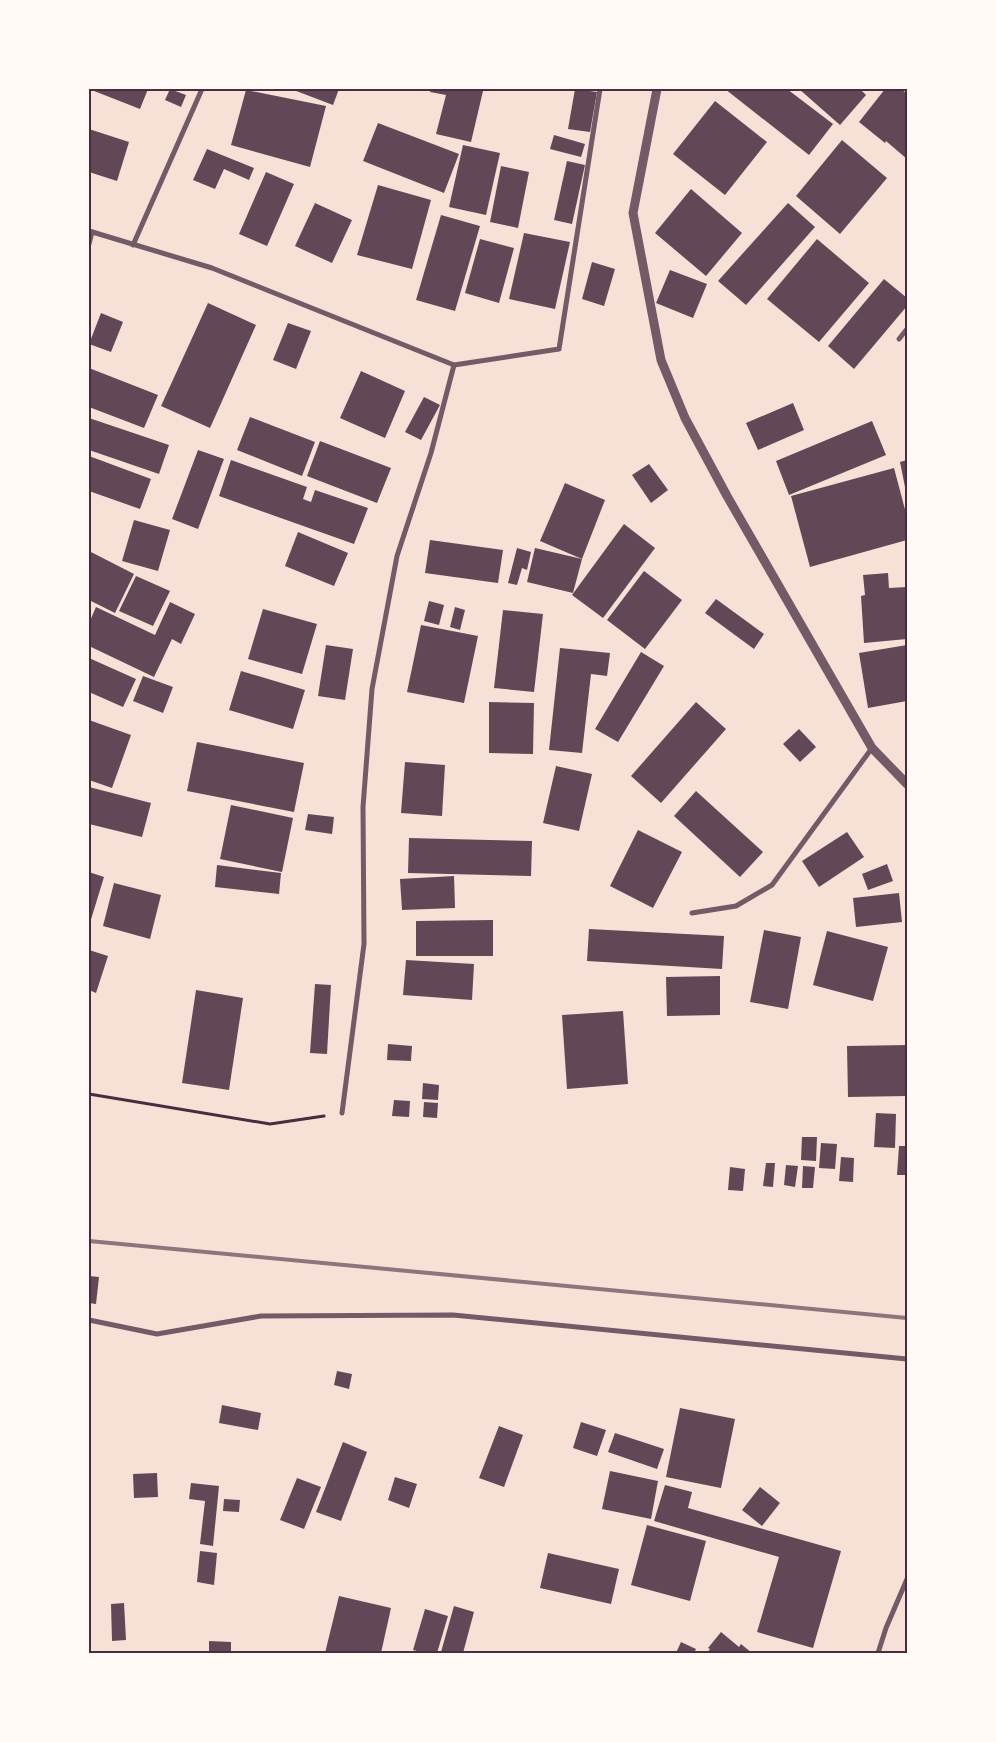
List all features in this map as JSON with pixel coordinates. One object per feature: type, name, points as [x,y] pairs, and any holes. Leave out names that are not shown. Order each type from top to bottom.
[{"type":"street","points":[[133,245],[202,89]]},
{"type":"street","points":[[89,244],[90,232],[212,268],[454,365],[559,349],[600,89]]},
{"type":"street","points":[[657,89],[633,213],[661,360],[685,418],[713,470],[872,748],[907,784]]},
{"type":"street","points":[[899,339],[907,330]]},
{"type":"street","points":[[342,1113],[364,944],[364,807],[372,689],[397,556],[431,453],[454,365]]},
{"type":"street","points":[[692,913],[736,906],[772,885],[872,748]]},
{"type":"street","points":[[89,1320],[157,1334],[261,1316],[454,1315],[907,1359]]},
{"type":"street","points":[[878,1653],[886,1628],[907,1579]]},
{"type":"path","points":[[89,1094],[270,1124],[342,1113]]},
{"type":"building","points":[[89,89],[148,89],[140,109]]},
{"type":"building","points":[[170,89],[186,95],[181,107],[165,100]]},
{"type":"building","points":[[291,89],[339,89],[333,105]]},
{"type":"building","points":[[431,89],[475,89],[483,91],[471,142],[436,134],[446,95],[430,92]]},
{"type":"building","points":[[575,89],[597,92],[590,132],[568,129]]},
{"type":"building","points":[[725,89],[787,89],[833,124],[809,155]]},
{"type":"building","points":[[799,89],[860,89],[866,95],[840,125]]},
{"type":"building","points":[[885,89],[901,89],[907,94],[907,159],[859,122]]},
{"type":"building","points":[[246,90],[326,106],[310,167],[231,145]]},
{"type":"building","points":[[715,101],[767,142],[725,195],[673,154]]},
{"type":"building","points":[[378,123],[459,154],[444,193],[363,161]]},
{"type":"building","points":[[89,129],[129,142],[117,181],[89,172]]},
{"type":"building","points":[[554,135],[585,144],[581,157],[550,149]]},
{"type":"building","points":[[842,140],[887,178],[840,234],[796,196]]},
{"type":"building","points":[[463,145],[500,153],[486,215],[449,207]]},
{"type":"building","points":[[207,149],[254,168],[249,180],[224,169],[215,189],[193,180]]},
{"type":"building","points":[[567,161],[585,165],[572,224],[554,220]]},
{"type":"building","points":[[501,166],[529,172],[518,228],[490,222]]},
{"type":"building","points":[[266,172],[294,184],[267,246],[239,234]]},
{"type":"building","points":[[378,185],[431,200],[412,269],[357,255]]},
{"type":"building","points":[[691,189],[742,233],[706,276],[655,233]]},
{"type":"building","points":[[315,203],[352,220],[332,263],[295,246]]},
{"type":"building","points":[[788,203],[815,227],[746,305],[718,281]]},
{"type":"building","points":[[441,215],[480,226],[455,311],[416,300]]},
{"type":"building","points":[[524,233],[570,242],[555,309],[509,299]]},
{"type":"building","points":[[480,239],[514,248],[499,303],[465,293]]},
{"type":"building","points":[[817,239],[869,283],[819,342],[767,299]]},
{"type":"building","points":[[592,262],[615,269],[604,306],[582,299]]},
{"type":"building","points":[[670,270],[707,284],[693,318],[656,303]]},
{"type":"building","points":[[884,279],[907,298],[907,306],[854,369],[828,346]]},
{"type":"building","points":[[208,303],[256,325],[210,428],[161,406]]},
{"type":"building","points":[[101,313],[123,322],[111,352],[89,344]]},
{"type":"building","points":[[288,323],[311,331],[296,369],[273,360]]},
{"type":"building","points":[[89,368],[158,395],[144,428],[89,407]]},
{"type":"building","points":[[361,371],[405,391],[385,438],[340,418]]},
{"type":"building","points":[[424,397],[440,405],[421,440],[405,432]]},
{"type":"building","points":[[793,403],[804,430],[758,450],[746,423]]},
{"type":"building","points":[[250,417],[315,442],[302,476],[237,450]]},
{"type":"building","points":[[89,418],[169,445],[159,474],[89,450]]},
{"type":"building","points":[[872,421],[886,455],[789,495],[776,461]]},
{"type":"building","points":[[320,441],[391,468],[377,503],[307,476]]},
{"type":"building","points":[[198,450],[224,459],[198,529],[172,519]]},
{"type":"building","points":[[89,456],[151,479],[140,509],[89,491]]},
{"type":"building","points":[[231,460],[307,487],[303,499],[311,502],[315,490],[368,508],[354,544],[219,496]]},
{"type":"building","points":[[907,460],[907,492],[906,492],[900,462]]},
{"type":"building","points":[[649,464],[668,490],[651,503],[632,475]]},
{"type":"building","points":[[894,468],[907,517],[907,540],[810,567],[791,496]]},
{"type":"building","points":[[565,483],[605,500],[582,559],[540,541]]},
{"type":"building","points":[[134,520],[170,530],[158,571],[122,561]]},
{"type":"building","points":[[624,524],[655,548],[603,618],[572,595]]},
{"type":"building","points":[[298,532],[348,553],[334,586],[285,566]]},
{"type":"building","points":[[430,540],[503,550],[498,583],[425,573]]},
{"type":"building","points":[[517,548],[531,552],[527,570],[522,568],[517,585],[508,583]]},
{"type":"building","points":[[535,548],[582,559],[573,593],[527,582]]},
{"type":"building","points":[[89,551],[134,574],[115,613],[89,600]]},
{"type":"building","points":[[644,571],[682,600],[645,649],[607,620]]},
{"type":"building","points":[[888,573],[889,588],[907,587],[907,639],[864,643],[861,596],[865,595],[863,575]]},
{"type":"building","points":[[136,576],[170,591],[153,626],[119,611]]},
{"type":"building","points":[[716,599],[764,634],[754,649],[705,613]]},
{"type":"building","points":[[429,601],[444,605],[439,625],[424,621]]},
{"type":"building","points":[[170,602],[195,614],[181,644],[172,639],[154,677],[89,646],[89,623],[96,607],[155,635]]},
{"type":"building","points":[[455,607],[465,610],[460,630],[450,627]]},
{"type":"building","points":[[263,609],[317,624],[302,674],[248,659]]},
{"type":"building","points":[[503,610],[543,614],[534,692],[494,688]]},
{"type":"building","points":[[421,625],[478,636],[464,703],[407,692]]},
{"type":"building","points":[[326,645],[353,649],[345,700],[318,696]]},
{"type":"building","points":[[907,645],[907,701],[868,708],[859,653]]},
{"type":"building","points":[[560,648],[610,653],[607,676],[591,674],[582,753],[549,750]]},
{"type":"building","points":[[641,652],[664,666],[618,742],[595,729]]},
{"type":"building","points":[[89,658],[136,679],[123,707],[89,692]]},
{"type":"building","points":[[241,671],[305,690],[293,729],[229,710]]},
{"type":"building","points":[[143,676],[173,687],[163,713],[133,701]]},
{"type":"building","points":[[489,702],[534,703],[533,754],[489,753]]},
{"type":"building","points":[[696,702],[726,729],[661,803],[631,776]]},
{"type":"building","points":[[89,720],[131,735],[112,788],[89,780]]},
{"type":"building","points":[[799,729],[816,747],[800,762],[783,744]]},
{"type":"building","points":[[197,742],[304,763],[294,812],[187,791]]},
{"type":"building","points":[[405,762],[445,765],[442,816],[401,813]]},
{"type":"building","points":[[556,766],[592,774],[579,831],[543,823]]},
{"type":"building","points":[[89,787],[151,803],[142,837],[89,824]]},
{"type":"building","points":[[696,791],[763,852],[740,877],[674,816]]},
{"type":"building","points":[[231,805],[293,818],[282,872],[220,859]]},
{"type":"building","points":[[308,814],[334,817],[332,834],[305,830]]},
{"type":"building","points":[[638,830],[682,852],[653,908],[610,886]]},
{"type":"building","points":[[847,832],[864,857],[819,887],[802,861]]},
{"type":"building","points":[[409,838],[532,841],[531,876],[408,873]]},
{"type":"building","points":[[887,864],[893,881],[868,890],[862,874]]},
{"type":"building","points":[[217,865],[281,873],[279,894],[215,887]]},
{"type":"building","points":[[89,872],[104,877],[89,926]]},
{"type":"building","points":[[454,876],[455,908],[402,910],[400,879]]},
{"type":"building","points":[[114,883],[161,895],[150,939],[103,926]]},
{"type":"building","points":[[899,893],[902,922],[856,927],[853,898]]},
{"type":"building","points":[[493,920],[493,956],[416,956],[416,921]]},
{"type":"building","points":[[589,929],[724,936],[722,969],[587,961]]},
{"type":"building","points":[[764,930],[801,937],[788,1009],[750,1002]]},
{"type":"building","points":[[827,931],[888,947],[873,1001],[813,985]]},
{"type":"building","points":[[89,950],[108,956],[96,993],[89,990]]},
{"type":"building","points":[[406,960],[474,964],[472,1000],[403,995]]},
{"type":"building","points":[[720,976],[720,1015],[667,1016],[666,977]]},
{"type":"building","points":[[315,984],[331,985],[327,1054],[310,1053]]},
{"type":"building","points":[[196,990],[243,998],[229,1090],[182,1083]]},
{"type":"building","points":[[623,1011],[628,1084],[567,1089],[562,1015]]},
{"type":"building","points":[[388,1044],[412,1046],[411,1061],[387,1060]]},
{"type":"building","points":[[907,1045],[907,1096],[848,1097],[847,1046]]},
{"type":"building","points":[[423,1083],[439,1085],[438,1100],[422,1099]]},
{"type":"building","points":[[394,1100],[410,1101],[409,1117],[392,1116]]},
{"type":"building","points":[[424,1102],[438,1103],[437,1118],[423,1117]]},
{"type":"building","points":[[876,1113],[896,1114],[895,1148],[874,1147]]},
{"type":"building","points":[[802,1137],[817,1137],[816,1161],[801,1160]]},
{"type":"building","points":[[821,1143],[837,1144],[835,1169],[819,1168]]},
{"type":"building","points":[[899,1146],[907,1146],[907,1175],[897,1175]]},
{"type":"building","points":[[841,1157],[854,1158],[853,1182],[839,1181]]},
{"type":"building","points":[[766,1163],[775,1163],[773,1187],[763,1186]]},
{"type":"building","points":[[786,1165],[798,1166],[795,1187],[784,1185]]},
{"type":"building","points":[[803,1166],[815,1167],[813,1188],[802,1188]]},
{"type":"building","points":[[730,1167],[745,1169],[743,1191],[728,1190]]},
{"type":"building","points":[[89,1276],[99,1277],[96,1304],[89,1303]]},
{"type":"building","points":[[337,1371],[352,1374],[349,1389],[334,1385]]},
{"type":"building","points":[[222,1405],[261,1413],[258,1430],[219,1423]]},
{"type":"building","points":[[680,1408],[735,1419],[721,1488],[666,1477]]},
{"type":"building","points":[[581,1422],[606,1430],[597,1456],[573,1448]]},
{"type":"building","points":[[499,1426],[523,1435],[504,1487],[479,1478]]},
{"type":"building","points":[[615,1433],[664,1449],[657,1469],[608,1452]]},
{"type":"building","points":[[343,1442],[367,1452],[341,1521],[316,1512]]},
{"type":"building","points":[[610,1471],[658,1481],[651,1519],[602,1509]]},
{"type":"building","points":[[157,1473],[158,1497],[134,1498],[133,1474]]},
{"type":"building","points":[[395,1477],[417,1484],[409,1508],[388,1500]]},
{"type":"building","points":[[297,1478],[321,1487],[304,1529],[280,1520]]},
{"type":"building","points":[[191,1483],[219,1486],[213,1546],[200,1544],[205,1501],[189,1499]]},
{"type":"building","points":[[665,1485],[692,1492],[688,1508],[841,1551],[813,1648],[757,1632],[779,1557],[654,1521]]},
{"type":"building","points":[[760,1487],[780,1503],[762,1526],[742,1510]]},
{"type":"building","points":[[224,1499],[240,1500],[239,1512],[223,1511]]},
{"type":"building","points":[[647,1525],[706,1541],[690,1601],[631,1585]]},
{"type":"building","points":[[200,1551],[217,1553],[214,1585],[197,1582]]},
{"type":"building","points":[[548,1553],[619,1569],[611,1604],[540,1588]]},
{"type":"building","points":[[339,1596],[391,1608],[381,1653],[325,1653]]},
{"type":"building","points":[[124,1603],[126,1640],[112,1641],[111,1604]]},
{"type":"building","points":[[454,1606],[474,1612],[463,1653],[445,1653],[441,1652]]},
{"type":"building","points":[[425,1609],[448,1616],[437,1653],[424,1653],[413,1650]]},
{"type":"building","points":[[721,1632],[739,1647],[741,1644],[752,1653],[707,1653],[710,1649],[708,1648]]},
{"type":"building","points":[[209,1641],[231,1642],[231,1653],[209,1653]]},
{"type":"building","points":[[681,1642],[696,1649],[694,1653],[676,1653]]},
{"type":"railway","points":[[89,1241],[907,1318]]}]
